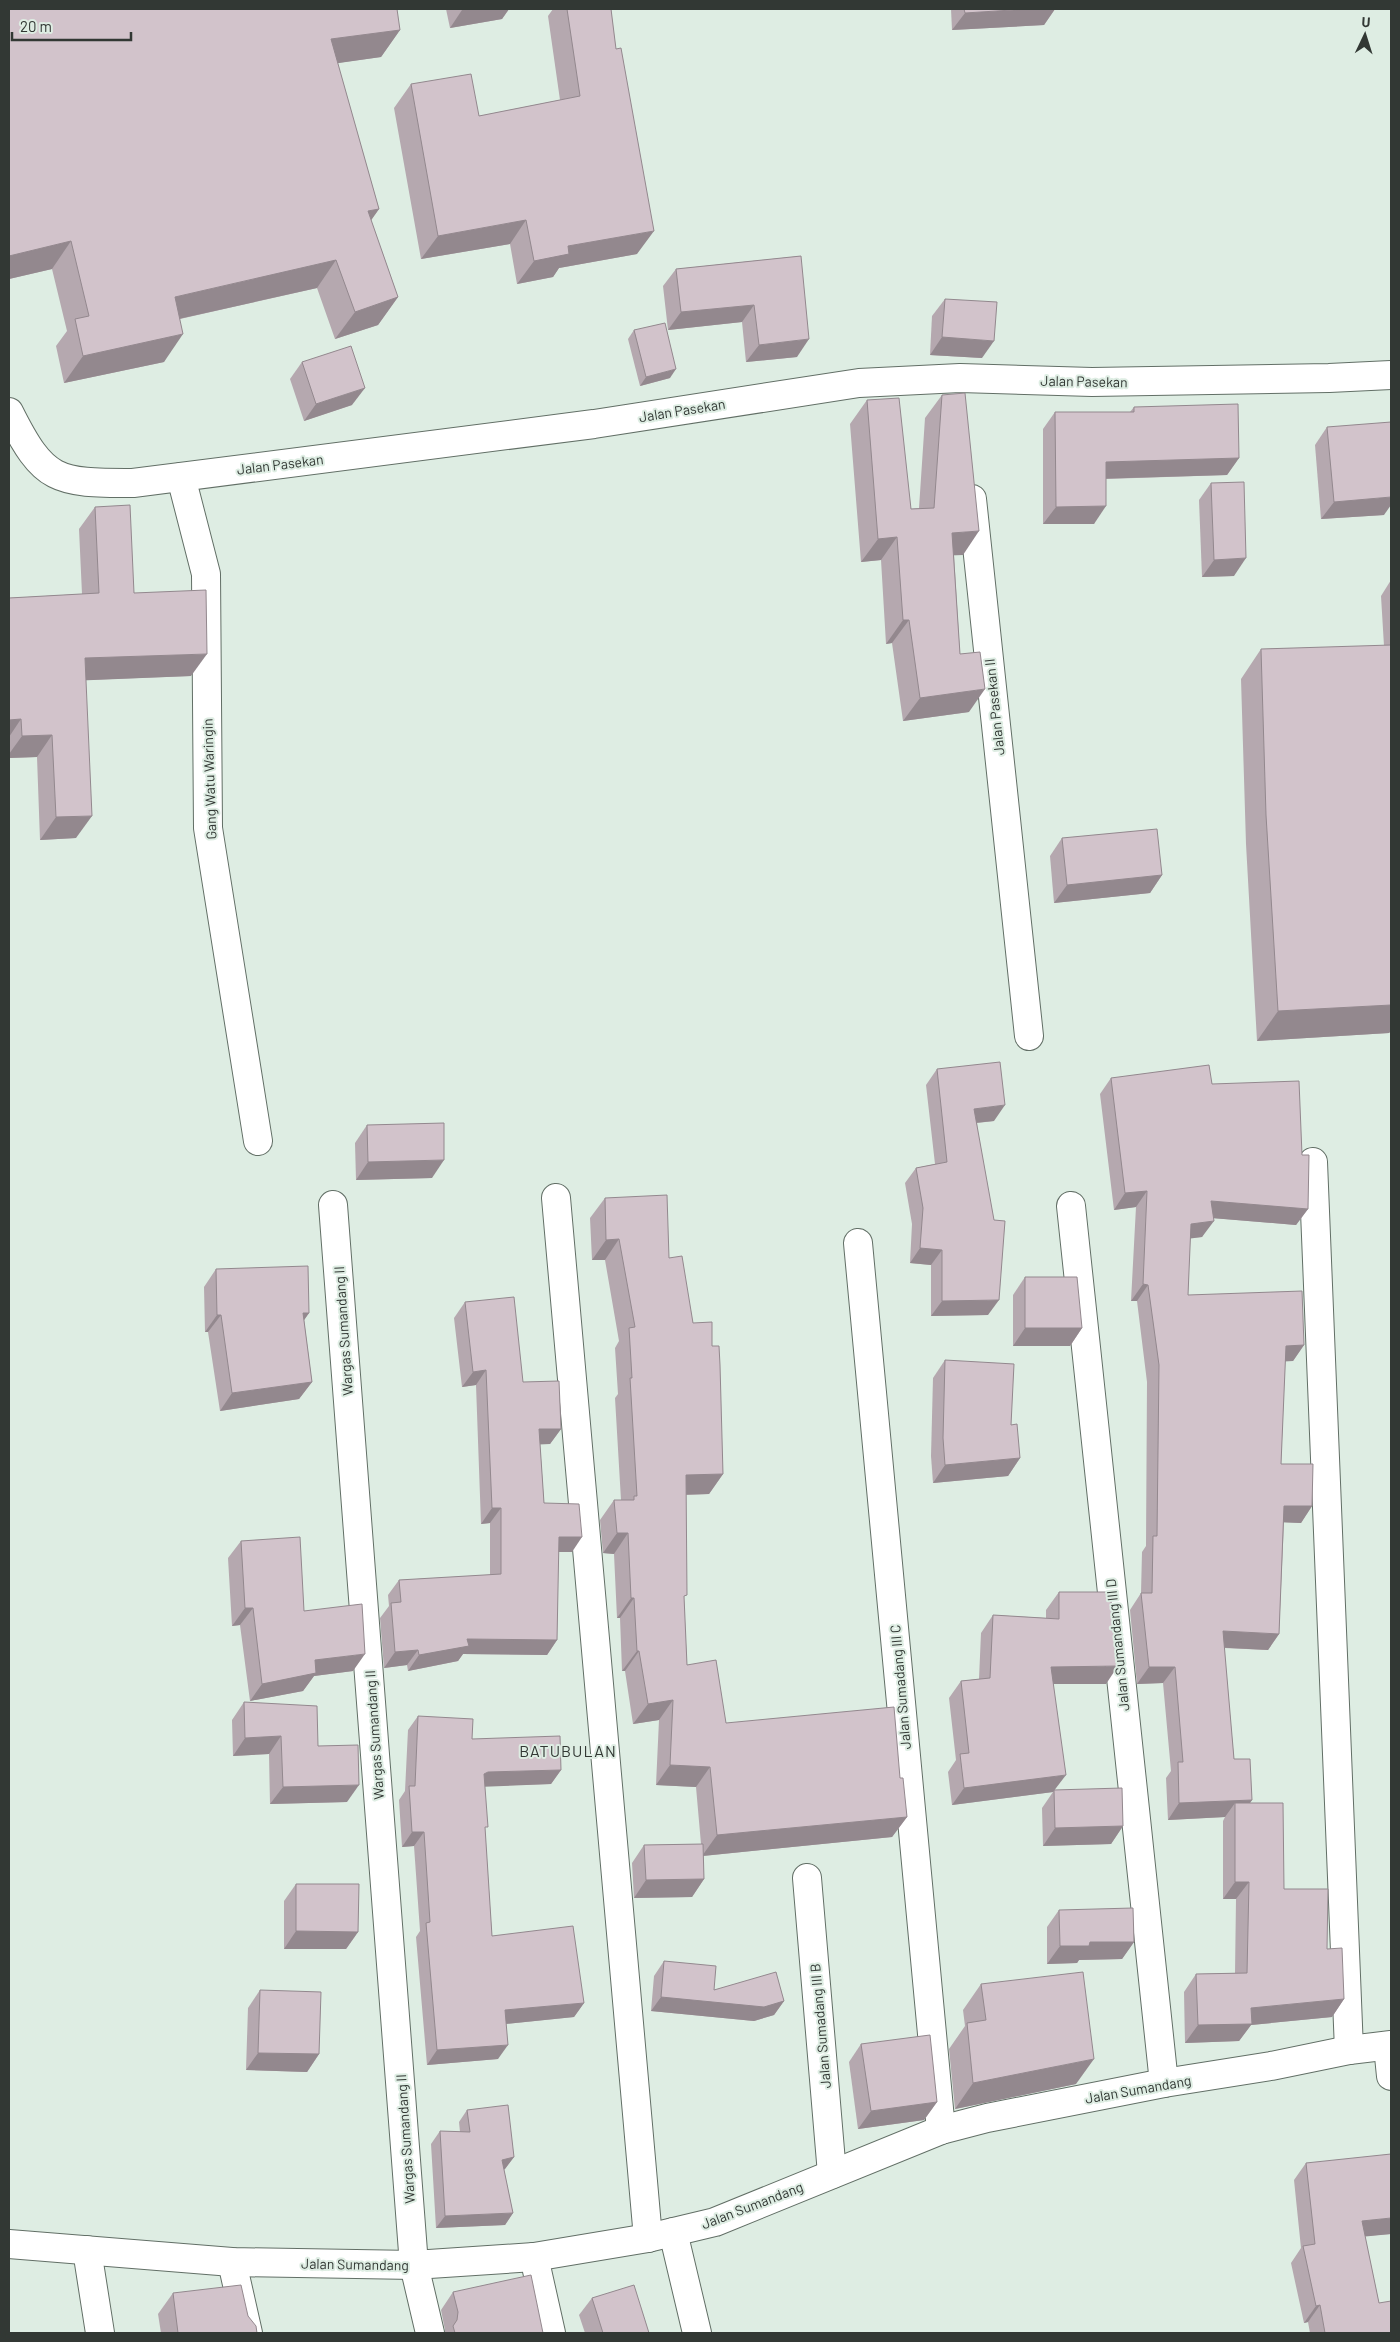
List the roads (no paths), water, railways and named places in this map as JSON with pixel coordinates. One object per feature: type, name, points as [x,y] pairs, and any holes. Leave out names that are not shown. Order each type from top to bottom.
[{"type":"street","name":"Jalan Pasekan","points":[[9,412],[33,454],[47,469],[60,478],[93,483],[132,483],[594,424],[859,383],[960,378],[1092,382],[1320,378],[1391,374]]},
{"type":"street","points":[[960,378],[963,408]]},
{"type":"street","name":"Jalan Pasekan II","points":[[970,476],[1029,1036]]},
{"type":"street","name":"Gang Watu Waringin","points":[[181,477],[206,574],[208,595],[208,828],[258,1140]]},
{"type":"street","points":[[1313,1162],[1349,2050]]},
{"type":"street","points":[[556,1198],[661,2235],[697,2333]]},
{"type":"street","name":"Wargas Sumandang II","points":[[333,1205],[414,2265],[430,2333]]},
{"type":"street","name":"Jalan Sumandang III D","points":[[1071,1206],[1164,2083]]},
{"type":"street","name":"Jalan Sumadang III C","points":[[858,1243],[941,2130]]},
{"type":"street","name":"Jalan Sumadang III B","points":[[807,1878],[832,2174]]},
{"type":"street","points":[[1390,2046],[1391,2076]]},
{"type":"street","name":"Jalan Sumandang","points":[[9,2244],[232,2262],[414,2265],[534,2256],[661,2235],[715,2222],[941,2130],[987,2118],[1164,2083],[1271,2066],[1349,2050],[1390,2046]]},
{"type":"street","points":[[87,2250],[100,2333]]},
{"type":"street","points":[[534,2256],[551,2333]]},
{"type":"street","points":[[232,2262],[248,2333]]},
{"type":"district","name":"BATUBULAN","points":[[568,1750]]}]
